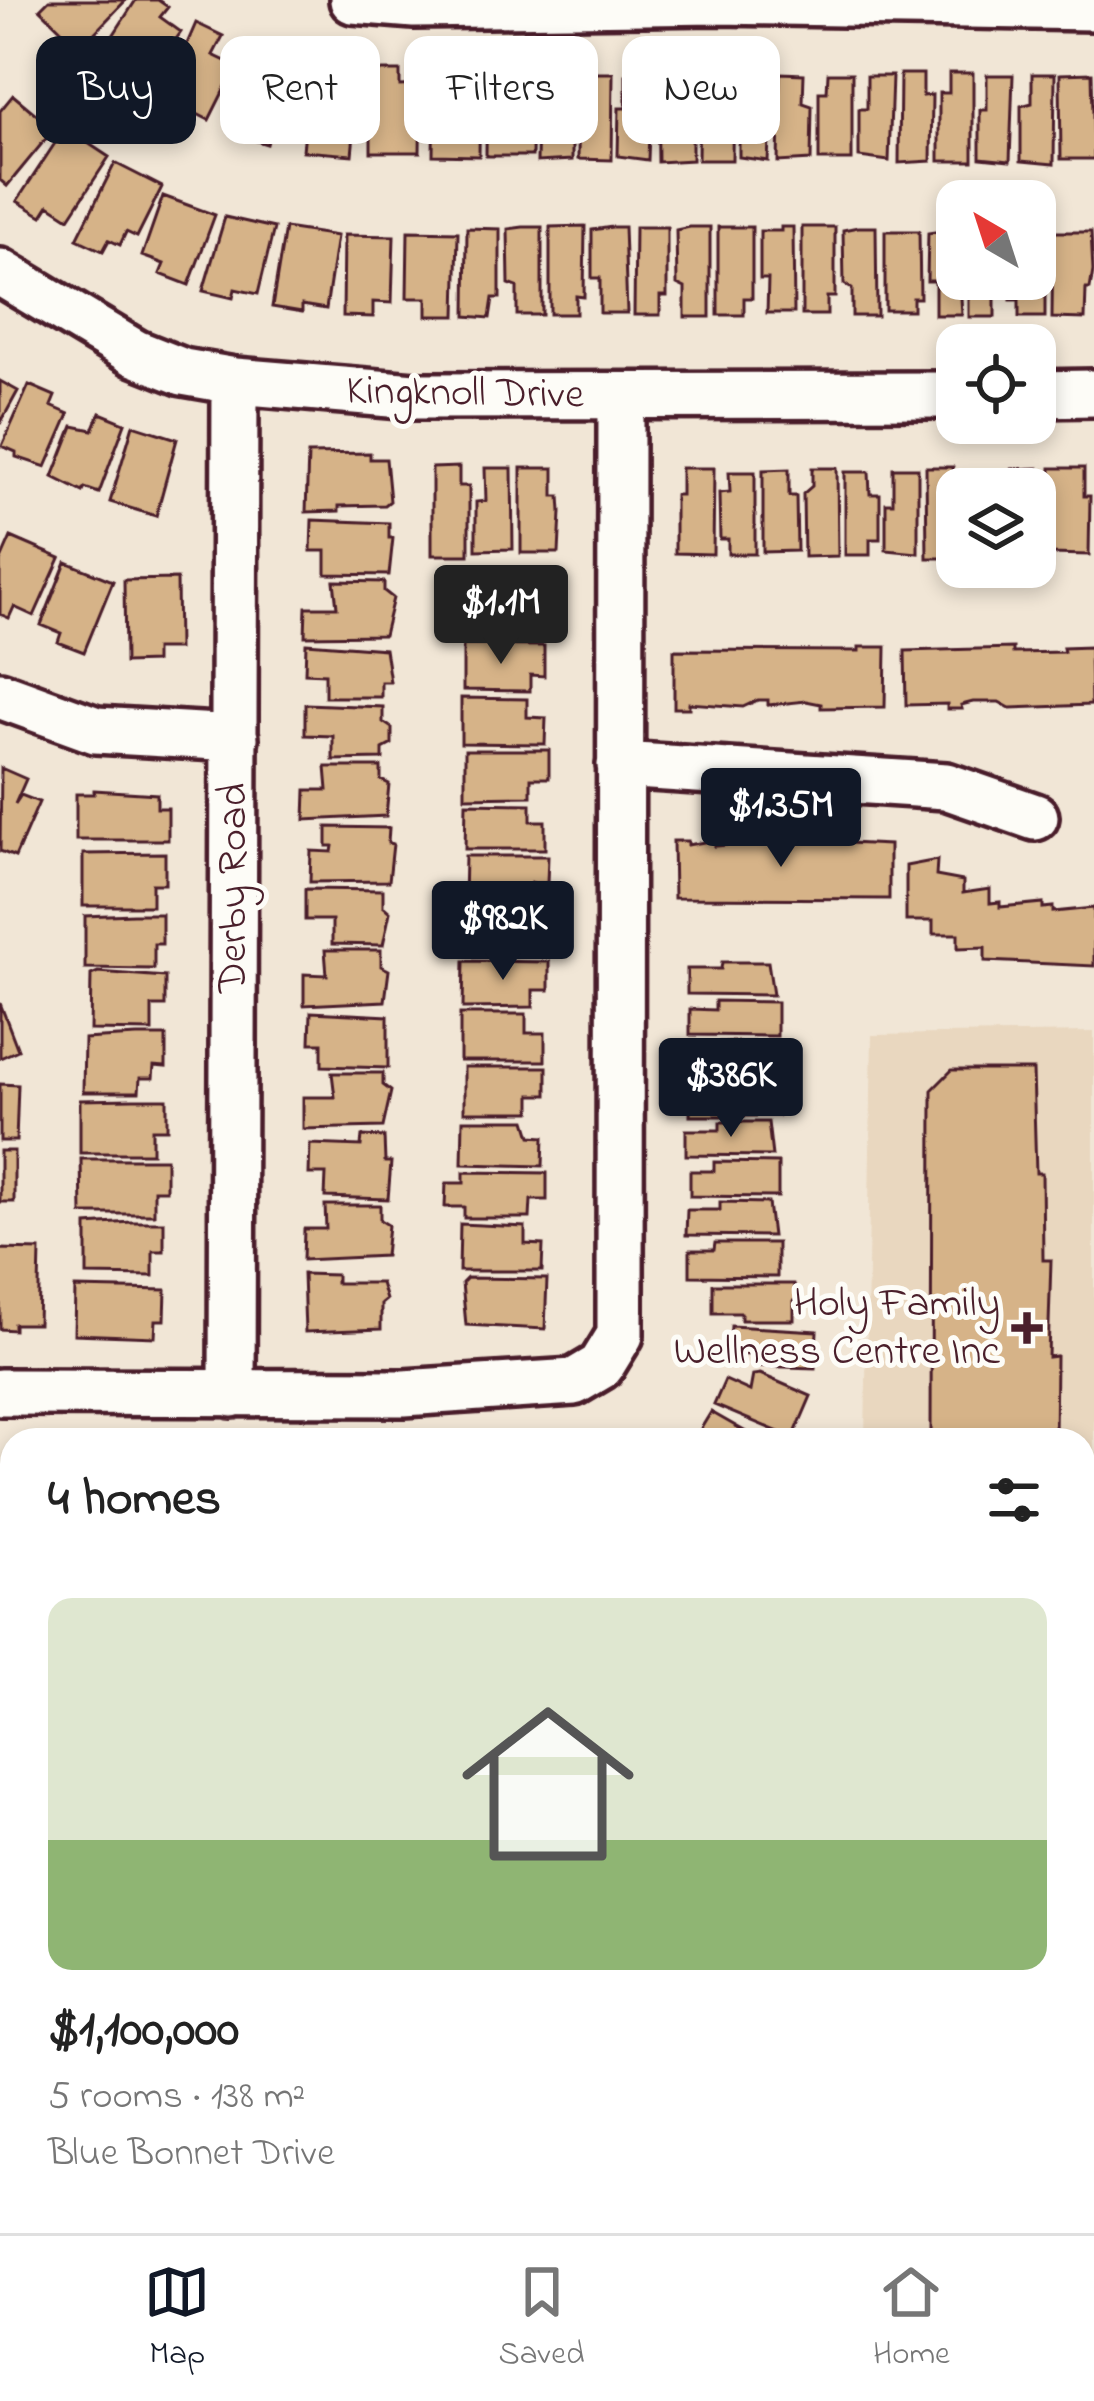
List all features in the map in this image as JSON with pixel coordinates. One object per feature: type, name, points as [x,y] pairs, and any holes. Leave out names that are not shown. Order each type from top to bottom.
[{"type":"street","points":[[352,0],[414,5],[718,1],[1094,7]]},
{"type":"street","name":"Kingknoll Drive","points":[[0,272],[135,353],[183,372],[235,381],[414,396],[936,395]]},
{"type":"street","name":"Derby Road","points":[[232,1394],[235,381]]},
{"type":"street","points":[[1056,394],[1094,393]]},
{"type":"street","points":[[0,1393],[404,1393],[574,1382],[601,1366],[611,1351],[620,1335],[621,396]]},
{"type":"street","points":[[0,694],[96,730],[235,738]]},
{"type":"street","points":[[620,765],[946,786],[1035,817]]},
{"type":"shaded area","points":[[1094,1032],[1094,1428],[865,1428],[872,1035]]},
{"type":"building","points":[[49,0],[126,0],[92,36],[68,36],[40,9]]},
{"type":"building","points":[[136,0],[158,0],[168,7],[160,17],[181,32],[178,36],[113,36]]},
{"type":"building","points":[[196,23],[223,36],[213,55],[220,58],[220,98],[209,120],[196,113],[196,36],[190,36]]},
{"type":"building","points":[[380,71],[400,71],[404,144],[420,144],[420,152],[371,152],[371,144],[380,144]]},
{"type":"building","points":[[598,73],[613,73],[612,160],[578,159],[578,144],[598,144]]},
{"type":"building","points":[[780,73],[804,74],[803,103],[812,106],[811,160],[778,162]]},
{"type":"building","points":[[828,73],[852,73],[852,160],[819,160],[819,92],[827,92]]},
{"type":"building","points":[[949,73],[973,73],[973,161],[939,161],[939,93],[949,93]]},
{"type":"building","points":[[1092,73],[1094,159],[1061,159],[1060,74]]},
{"type":"building","points":[[900,74],[923,74],[923,96],[932,95],[931,161],[899,163]]},
{"type":"building","points":[[1032,74],[1055,74],[1054,164],[1021,161],[1021,106],[1032,103]]},
{"type":"building","points":[[987,75],[1013,75],[1010,161],[980,158],[980,110],[987,110]]},
{"type":"building","points":[[867,76],[892,76],[889,161],[859,157],[859,109],[867,109]]},
{"type":"building","points":[[13,95],[36,114],[36,144],[42,144],[7,186],[0,180],[0,111]]},
{"type":"building","points":[[619,108],[622,144],[649,144],[648,160],[618,156]]},
{"type":"building","points":[[54,144],[89,144],[109,157],[69,218],[49,205],[42,216],[17,201]]},
{"type":"building","points":[[304,144],[353,144],[352,155],[303,151]]},
{"type":"building","points":[[433,144],[479,144],[479,156],[433,155]]},
{"type":"building","points":[[486,144],[532,144],[532,156],[486,156]]},
{"type":"building","points":[[537,144],[572,144],[572,160],[537,162]]},
{"type":"building","points":[[658,144],[692,144],[692,160],[658,162]]},
{"type":"building","points":[[698,144],[732,144],[732,160],[698,160]]},
{"type":"building","points":[[739,144],[769,144],[768,161],[739,157]]},
{"type":"building","points":[[115,163],[162,187],[137,237],[126,232],[120,245],[109,240],[103,251],[77,239]]},
{"type":"building","points":[[163,196],[215,215],[189,285],[160,274],[164,264],[142,256]]},
{"type":"building","points":[[225,217],[274,228],[258,294],[235,289],[233,298],[203,291]]},
{"type":"building","points":[[585,226],[584,297],[576,296],[576,314],[550,314],[550,227]]},
{"type":"building","points":[[542,227],[542,315],[517,315],[517,287],[509,284],[508,229]]},
{"type":"building","points":[[624,227],[627,313],[600,313],[600,278],[592,278],[592,230]]},
{"type":"building","points":[[635,227],[667,227],[667,296],[660,296],[660,315],[634,315]]},
{"type":"building","points":[[710,227],[710,317],[685,317],[685,288],[677,284],[676,230]]},
{"type":"building","points":[[718,227],[752,227],[752,298],[744,298],[744,315],[718,315]]},
{"type":"building","points":[[781,227],[793,227],[794,313],[767,313],[768,279],[760,279],[760,231],[781,231]]},
{"type":"building","points":[[802,227],[835,227],[835,297],[827,297],[827,315],[802,315]]},
{"type":"building","points":[[876,227],[877,316],[852,316],[852,289],[844,284],[843,230]]},
{"type":"building","points":[[285,228],[337,236],[326,309],[302,305],[302,312],[272,307]]},
{"type":"building","points":[[467,228],[500,229],[500,298],[493,298],[490,318],[466,316]]},
{"type":"building","points":[[408,231],[458,232],[456,316],[427,316],[427,298],[407,298]]},
{"type":"building","points":[[885,231],[919,231],[920,298],[913,298],[913,310],[885,310]]},
{"type":"building","points":[[936,232],[936,300],[961,300],[962,315],[935,315],[935,281],[927,281],[928,233]]},
{"type":"building","points":[[1056,232],[1091,232],[1093,271],[1090,289],[1086,289],[1085,319],[1052,318]]},
{"type":"building","points":[[344,235],[394,236],[392,303],[373,302],[373,317],[343,316]]},
{"type":"building","points":[[969,300],[995,300],[995,317],[969,317]]},
{"type":"building","points":[[1019,300],[1045,300],[1045,317],[1019,317]]},
{"type":"building","points":[[0,381],[18,391],[0,424]]},
{"type":"building","points":[[29,385],[55,396],[51,406],[69,414],[46,467],[16,457],[16,452],[2,446]]},
{"type":"building","points":[[100,413],[125,423],[99,493],[85,488],[83,492],[53,477],[73,426],[93,430]]},
{"type":"building","points":[[133,425],[177,439],[156,516],[110,502]]},
{"type":"building","points":[[370,453],[370,459],[386,459],[390,501],[306,512],[308,454]]},
{"type":"building","points":[[459,467],[459,486],[469,486],[469,555],[432,555],[432,468]]},
{"type":"building","points":[[926,467],[953,467],[936,468],[936,558],[927,558]]},
{"type":"building","points":[[485,468],[512,468],[513,549],[476,550],[476,502],[486,501]]},
{"type":"building","points":[[521,468],[554,468],[554,496],[560,496],[561,512],[559,553],[521,553]]},
{"type":"building","points":[[681,468],[714,468],[713,554],[675,553],[675,495],[681,495]]},
{"type":"building","points":[[812,468],[837,468],[838,556],[804,557],[803,494],[812,486]]},
{"type":"building","points":[[893,468],[918,468],[918,553],[886,550],[886,503],[893,503]]},
{"type":"building","points":[[1056,468],[1084,468],[1084,496],[1090,496],[1089,555],[1056,554]]},
{"type":"building","points":[[789,469],[789,496],[796,496],[797,551],[763,552],[763,470]]},
{"type":"building","points":[[729,472],[755,472],[755,554],[728,554],[728,539],[720,539],[719,493],[730,492]]},
{"type":"building","points":[[845,472],[869,472],[870,494],[880,494],[880,539],[870,539],[870,555],[845,555]]},
{"type":"building","points":[[312,520],[389,523],[389,538],[393,538],[389,575],[326,574],[326,551],[311,551]]},
{"type":"building","points":[[11,537],[60,558],[34,616],[14,607],[9,618],[0,614],[0,562]]},
{"type":"building","points":[[66,562],[113,581],[84,652],[58,642],[61,633],[41,625]]},
{"type":"building","points":[[177,579],[178,649],[155,649],[155,662],[125,663],[124,580]]},
{"type":"building","points":[[334,581],[384,582],[384,591],[393,598],[384,635],[305,636],[306,607],[337,607]]},
{"type":"building","points":[[461,592],[529,594],[529,611],[546,612],[545,639],[460,638]]},
{"type":"building","points":[[306,643],[385,649],[390,682],[381,682],[381,697],[325,697],[325,674],[305,673]]},
{"type":"building","points":[[463,645],[544,646],[544,676],[530,675],[530,691],[463,690]]},
{"type":"building","points":[[859,647],[886,647],[885,707],[821,708],[821,704],[806,701],[768,705],[768,700],[758,700],[743,707],[689,703],[689,708],[674,708],[674,650],[859,651]]},
{"type":"building","points":[[1090,647],[1091,705],[1010,708],[999,702],[973,702],[961,705],[962,709],[947,709],[947,704],[906,705],[905,651],[1013,648],[1013,653],[1064,652],[1063,648]]},
{"type":"building","points":[[461,698],[527,699],[527,717],[546,718],[545,744],[461,743]]},
{"type":"building","points":[[305,704],[383,707],[383,722],[392,728],[392,744],[383,749],[383,759],[333,760],[333,736],[305,735]]},
{"type":"building","points":[[465,750],[549,750],[549,778],[531,778],[531,796],[465,797]]},
{"type":"building","points":[[326,767],[381,767],[381,780],[389,784],[386,816],[305,820],[306,790],[328,790]]},
{"type":"building","points":[[1,768],[26,779],[15,804],[21,795],[39,802],[15,857],[0,851]]},
{"type":"building","points":[[94,790],[157,794],[157,808],[168,808],[168,840],[76,840],[76,794],[94,794]]},
{"type":"building","points":[[466,803],[531,804],[531,821],[545,821],[545,849],[465,849]]},
{"type":"building","points":[[327,827],[389,828],[388,843],[393,844],[389,881],[310,882],[311,851],[332,852],[333,846],[327,846]]},
{"type":"building","points":[[742,838],[889,845],[889,899],[674,898],[673,841],[688,841],[688,845],[715,840],[715,846]]},
{"type":"building","points":[[165,853],[165,884],[152,884],[152,906],[83,906],[83,854]]},
{"type":"building","points":[[465,856],[548,856],[547,883],[532,883],[532,901],[464,902]]},
{"type":"building","points":[[937,860],[936,876],[963,881],[963,893],[990,889],[990,903],[1000,902],[1000,907],[1043,903],[1043,908],[1053,907],[1053,912],[1094,908],[1094,966],[985,961],[985,947],[958,948],[958,934],[933,934],[933,921],[906,921],[906,866]]},
{"type":"building","points":[[305,889],[383,890],[383,906],[390,912],[383,945],[332,944],[332,920],[305,920]]},
{"type":"building","points":[[461,909],[528,910],[528,928],[545,928],[548,933],[545,956],[460,954]]},
{"type":"building","points":[[162,914],[162,944],[154,944],[154,969],[85,968],[85,916]]},
{"type":"building","points":[[325,950],[381,950],[381,966],[389,970],[385,1001],[304,1005],[304,974],[327,975]]},
{"type":"building","points":[[464,961],[549,962],[549,990],[533,990],[533,1007],[463,1008]]},
{"type":"building","points":[[722,962],[768,962],[773,995],[687,994],[687,969],[721,969]]},
{"type":"building","points":[[91,975],[165,977],[165,1006],[152,1006],[152,1031],[90,1030]]},
{"type":"building","points":[[715,1001],[777,1002],[777,1036],[690,1035],[690,1009],[715,1010]]},
{"type":"building","points":[[0,1003],[18,1050],[0,1058]]},
{"type":"building","points":[[311,1012],[388,1016],[388,1068],[322,1066],[322,1043],[310,1043]]},
{"type":"building","points":[[460,1014],[526,1014],[526,1033],[545,1033],[545,1061],[460,1061]]},
{"type":"building","points":[[166,1036],[166,1067],[154,1066],[153,1078],[140,1078],[139,1092],[83,1092],[84,1039]]},
{"type":"building","points":[[720,1042],[768,1042],[772,1076],[687,1077],[687,1050],[721,1049]]},
{"type":"building","points":[[464,1067],[547,1067],[547,1095],[531,1095],[531,1112],[464,1112]]},
{"type":"building","points":[[952,1070],[1033,1070],[1043,1260],[1051,1260],[1048,1357],[1056,1356],[1055,1428],[931,1428],[932,1090]]},
{"type":"building","points":[[332,1073],[383,1073],[383,1085],[391,1091],[383,1127],[303,1129],[303,1097],[335,1097]]},
{"type":"building","points":[[715,1082],[779,1083],[778,1116],[690,1116],[691,1090],[715,1091]]},
{"type":"building","points":[[0,1084],[18,1085],[16,1141],[0,1141]]},
{"type":"building","points":[[167,1099],[167,1129],[152,1129],[152,1153],[80,1153],[80,1100]]},
{"type":"building","points":[[463,1120],[526,1120],[531,1136],[544,1137],[543,1166],[462,1164]]},
{"type":"building","points":[[720,1122],[768,1122],[772,1156],[686,1155],[686,1130],[720,1130]]},
{"type":"building","points":[[362,1136],[384,1137],[385,1162],[391,1162],[388,1199],[325,1197],[326,1174],[309,1174],[310,1144],[361,1146]]},
{"type":"building","points":[[0,1151],[14,1151],[14,1202],[0,1202]]},
{"type":"building","points":[[81,1159],[166,1159],[166,1190],[154,1190],[154,1214],[82,1214]]},
{"type":"building","points":[[714,1162],[778,1163],[778,1197],[690,1196],[690,1171],[714,1171]]},
{"type":"building","points":[[464,1172],[547,1173],[547,1200],[531,1200],[530,1218],[464,1218],[464,1207],[445,1207],[446,1183],[464,1183]]},
{"type":"building","points":[[720,1202],[768,1203],[772,1236],[686,1235],[687,1210],[720,1210]]},
{"type":"building","points":[[325,1205],[380,1205],[380,1220],[388,1225],[385,1256],[303,1260],[304,1229],[326,1229]]},
{"type":"building","points":[[164,1222],[164,1251],[153,1251],[153,1276],[87,1275],[87,1225]]},
{"type":"building","points":[[460,1224],[525,1227],[525,1244],[543,1245],[542,1271],[459,1271]]},
{"type":"building","points":[[715,1243],[777,1243],[777,1277],[690,1276],[690,1250],[714,1250]]},
{"type":"building","points":[[0,1249],[40,1250],[38,1324],[0,1329]]},
{"type":"building","points":[[303,1274],[336,1275],[336,1283],[381,1283],[386,1300],[381,1304],[381,1329],[305,1332]]},
{"type":"building","points":[[467,1278],[547,1279],[545,1329],[466,1325],[462,1283]]},
{"type":"building","points":[[713,1284],[794,1284],[798,1301],[794,1301],[794,1320],[741,1320],[741,1313],[713,1313]]},
{"type":"building","points":[[75,1288],[166,1290],[165,1320],[156,1320],[155,1337],[74,1334]]},
{"type":"building","points":[[731,1326],[817,1331],[815,1368],[752,1366],[752,1355],[729,1354]]},
{"type":"building","points":[[753,1375],[811,1396],[797,1428],[769,1428],[714,1405],[725,1380],[750,1391]]},
{"type":"building","points":[[711,1412],[739,1428],[701,1428]]},
{"type":"place","name":"Holy Family Wellness Centre Inc","points":[[1027,1328]]}]
